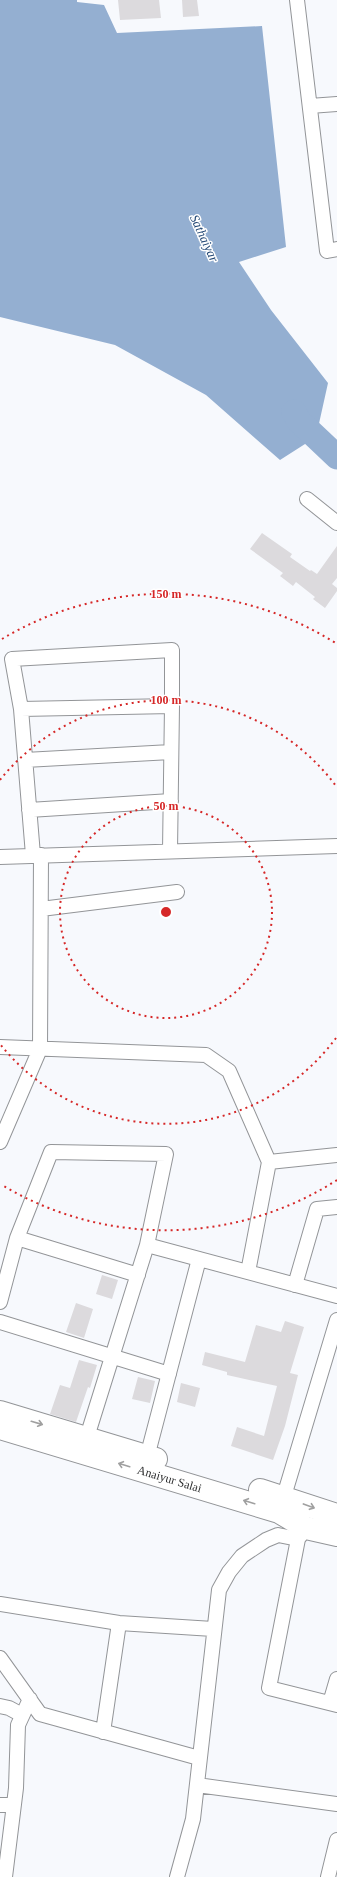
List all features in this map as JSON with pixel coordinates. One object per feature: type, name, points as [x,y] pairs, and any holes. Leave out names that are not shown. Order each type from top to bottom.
[{"type":"main road","name":"Anaiyur Salai","points":[[0,1412],[147,1456],[282,1504],[302,1534],[337,1535]]},
{"type":"main road","name":"Anaiyur Salai","points":[[0,1428],[282,1504],[337,1514]]},
{"type":"street","points":[[297,0],[327,251],[337,249]]},
{"type":"street","points":[[310,106],[337,104]]},
{"type":"street","points":[[307,499],[337,523]]},
{"type":"street","points":[[0,1142],[40,1049],[41,909],[37,855],[29,810],[21,709],[6,660],[172,650],[170,852]]},
{"type":"street","points":[[21,709],[172,706]]},
{"type":"street","points":[[25,760],[171,752]]},
{"type":"street","points":[[29,810],[171,801]]},
{"type":"street","points":[[0,857],[337,846]]},
{"type":"street","points":[[41,909],[177,892]]},
{"type":"street","points":[[0,1048],[206,1055],[228,1071],[269,1162],[248,1272]]},
{"type":"street","points":[[0,1302],[17,1238],[51,1152],[166,1154],[147,1245],[87,1437]]},
{"type":"street","points":[[269,1162],[337,1155]]},
{"type":"street","points":[[295,1285],[316,1209],[337,1207]]},
{"type":"street","points":[[17,1238],[138,1275]]},
{"type":"street","points":[[147,1245],[337,1296]]},
{"type":"street","points":[[147,1456],[199,1259]]},
{"type":"street","points":[[282,1504],[337,1320]]},
{"type":"street","points":[[0,1322],[169,1374]]},
{"type":"street","points":[[177,1877],[193,1819],[218,1590],[229,1572],[242,1556],[266,1540],[278,1536],[302,1534],[268,1688],[333,1704],[337,1679]]},
{"type":"street","points":[[0,1604],[119,1623],[213,1629]]},
{"type":"street","points":[[103,1732],[119,1623]]},
{"type":"street","points":[[0,1658],[40,1714],[199,1758]]},
{"type":"street","points":[[5,1877],[7,1805],[18,1725],[30,1699]]},
{"type":"street","points":[[0,1706],[10,1708],[22,1715]]},
{"type":"street","points":[[197,1785],[337,1804]]},
{"type":"street","points":[[328,1877],[337,1840]]},
{"type":"water","points":[[0,0],[77,0],[77,2],[104,5],[117,33],[262,26],[286,247],[239,262],[271,310],[328,383],[316,437],[280,460],[206,395],[115,345],[0,317]]},
{"type":"building","points":[[118,0],[159,0],[161,18],[120,20]]},
{"type":"building","points":[[182,0],[197,0],[199,16],[183,17]]},
{"type":"building","points":[[262,533],[292,554],[290,557],[317,574],[337,546],[337,578],[332,584],[337,588],[337,591],[325,608],[313,599],[315,597],[296,582],[293,586],[280,576],[283,573],[250,549]]},
{"type":"building","points":[[102,1275],[118,1280],[112,1299],[96,1294]]},
{"type":"building","points":[[76,1303],[93,1309],[84,1338],[66,1332]]},
{"type":"building","points":[[285,1321],[304,1327],[290,1373],[298,1375],[285,1426],[273,1460],[231,1446],[237,1427],[264,1436],[277,1386],[227,1375],[227,1372],[202,1365],[205,1352],[245,1362],[256,1325],[281,1332]]},
{"type":"building","points":[[79,1360],[97,1365],[90,1388],[88,1387],[76,1422],[50,1414],[60,1385],[70,1388]]},
{"type":"building","points":[[138,1377],[155,1381],[150,1403],[132,1399]]},
{"type":"building","points":[[181,1383],[200,1388],[195,1407],[177,1402]]},
{"type":"waterway","name":"Sathaiyar","points":[[294,412],[299,421],[337,457]]}]
